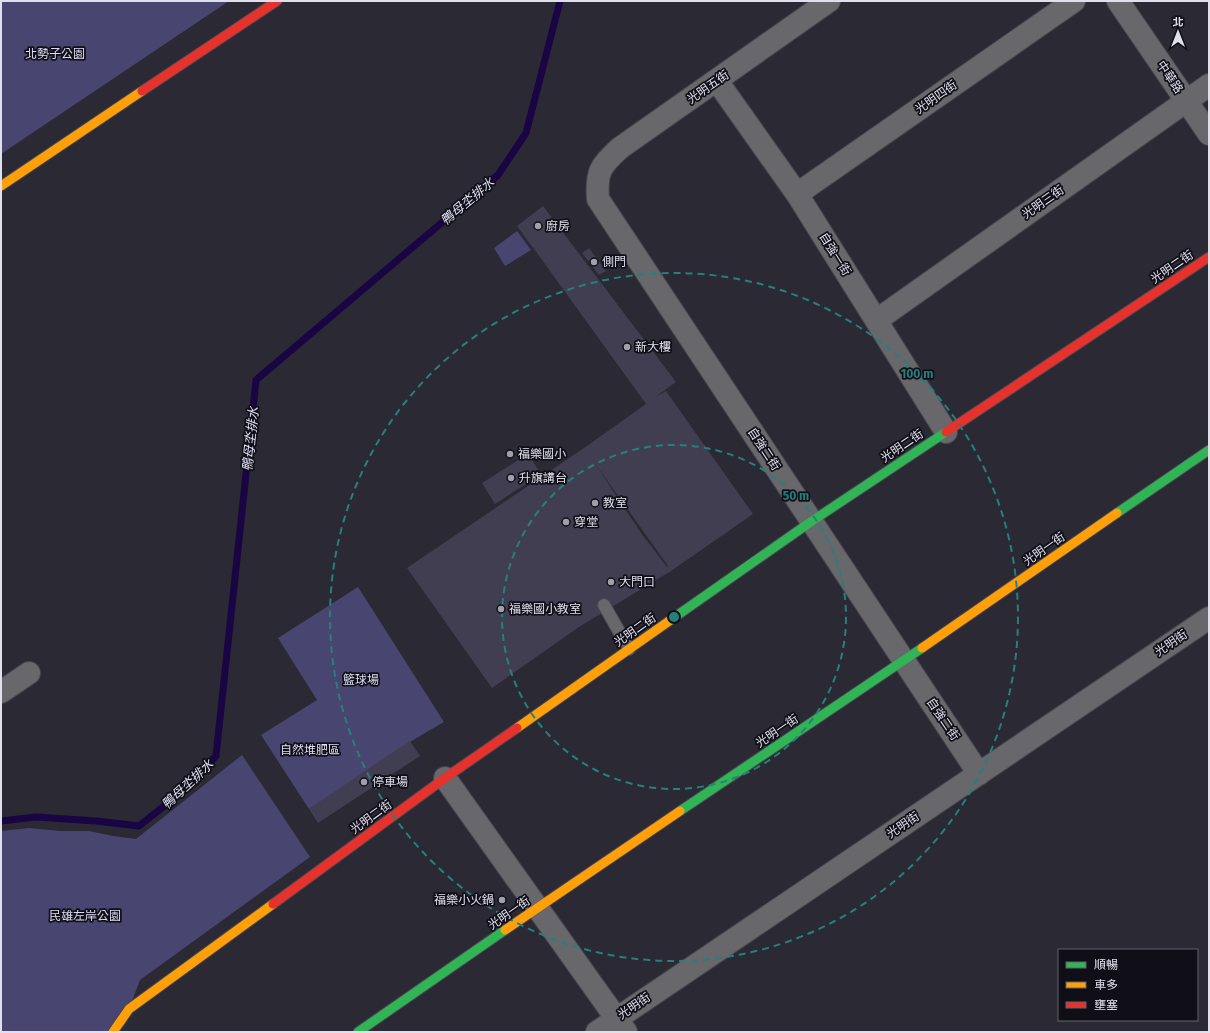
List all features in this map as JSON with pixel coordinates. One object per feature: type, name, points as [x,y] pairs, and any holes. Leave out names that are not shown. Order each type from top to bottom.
[{"type":"street","points":[[1,186],[277,1]]},
{"type":"street","name":"光明五街","points":[[597,181],[605,162],[620,148],[829,1]]},
{"type":"street","name":"光明四街","points":[[797,194],[1074,1]]},
{"type":"street","name":"中華路","points":[[1118,1],[1209,134]]},
{"type":"street","name":"自強一街","points":[[717,81],[797,194],[946,432]]},
{"type":"street","name":"光明三街","points":[[877,320],[1209,85]]},
{"type":"street","name":"自強二街","points":[[597,181],[598,199],[980,774]]},
{"type":"street","name":"光明二街","points":[[113,1032],[129,1009],[445,778],[812,521],[1209,257]]},
{"type":"street","name":"光明一街","points":[[358,1032],[537,908],[904,660],[1209,450]]},
{"type":"street","name":"光明街","points":[[597,1032],[621,1025],[980,774],[1209,618]]},
{"type":"street","points":[[1,692],[29,673]]},
{"type":"street","points":[[445,778],[621,1025]]},
{"type":"lane","points":[[604,605],[629,649]]},
{"type":"green space","name":"北勢子公園","points":[[1,1],[229,1],[1,154]]},
{"type":"green space","points":[[517,231],[531,250],[505,266],[494,248]]},
{"type":"green space","name":"籃球場","points":[[358,587],[444,722],[392,753],[309,809],[261,735],[317,700],[278,638]]},
{"type":"green space","name":"民雄左岸公園","points":[[242,755],[310,857],[140,980],[129,1009],[113,1032],[1,1032],[1,831],[29,828],[60,831],[89,831],[136,839]]},
{"type":"building","points":[[543,206],[676,382],[654,398],[666,391],[753,514],[671,571],[579,627],[492,688],[407,568],[584,448],[646,404],[517,226]],"holes":[[[594,462],[668,566],[667,567],[641,533]]]},
{"type":"building","name":"側門","points":[[589,248],[606,271],[599,275],[582,253]]},
{"type":"building","name":"升旗講台","points":[[528,454],[541,474],[495,504],[482,483]]},
{"type":"building","name":"停車場","points":[[410,741],[420,756],[318,823],[309,809]]},
{"type":"waterway","name":"鴨母坔排水","points":[[1,821],[36,817],[96,821],[139,826],[182,792],[216,756],[256,380],[498,175],[526,133],[560,1]]},
{"type":"traffic: fast","points":[[672,619],[812,521],[946,432]]},
{"type":"traffic: fast","points":[[1117,513],[1209,450]]},
{"type":"traffic: fast","points":[[680,811],[922,648]]},
{"type":"traffic: fast","points":[[358,1032],[505,930]]},
{"type":"traffic: slow","points":[[1,186],[142,91]]},
{"type":"traffic: slow","points":[[922,648],[1117,513]]},
{"type":"traffic: slow","points":[[517,728],[672,619]]},
{"type":"traffic: slow","points":[[505,930],[680,811]]},
{"type":"traffic: slow","points":[[113,1032],[129,1009],[273,904]]},
{"type":"traffic: jam","points":[[142,91],[277,1]]},
{"type":"traffic: jam","points":[[946,432],[1209,257]]},
{"type":"traffic: jam","points":[[273,904],[445,778],[517,728]]},
{"type":"place","name":"廚房","points":[[538,226]]},
{"type":"place","name":"側門","points":[[594,262]]},
{"type":"place","name":"新大樓","points":[[627,347]]},
{"type":"place","name":"福樂國小","points":[[510,454]]},
{"type":"place","name":"升旗講台","points":[[511,478]]},
{"type":"place","name":"教室","points":[[595,503]]},
{"type":"place","name":"穿堂","points":[[566,522]]},
{"type":"place","name":"大門口","points":[[611,582]]},
{"type":"place","name":"福樂國小教室","points":[[501,609]]},
{"type":"place","name":"停車場","points":[[364,782]]},
{"type":"place","name":"福樂小火鍋","points":[[502,900]]},
{"type":"park label","name":"自然堆肥區","points":[[310,750]]}]
